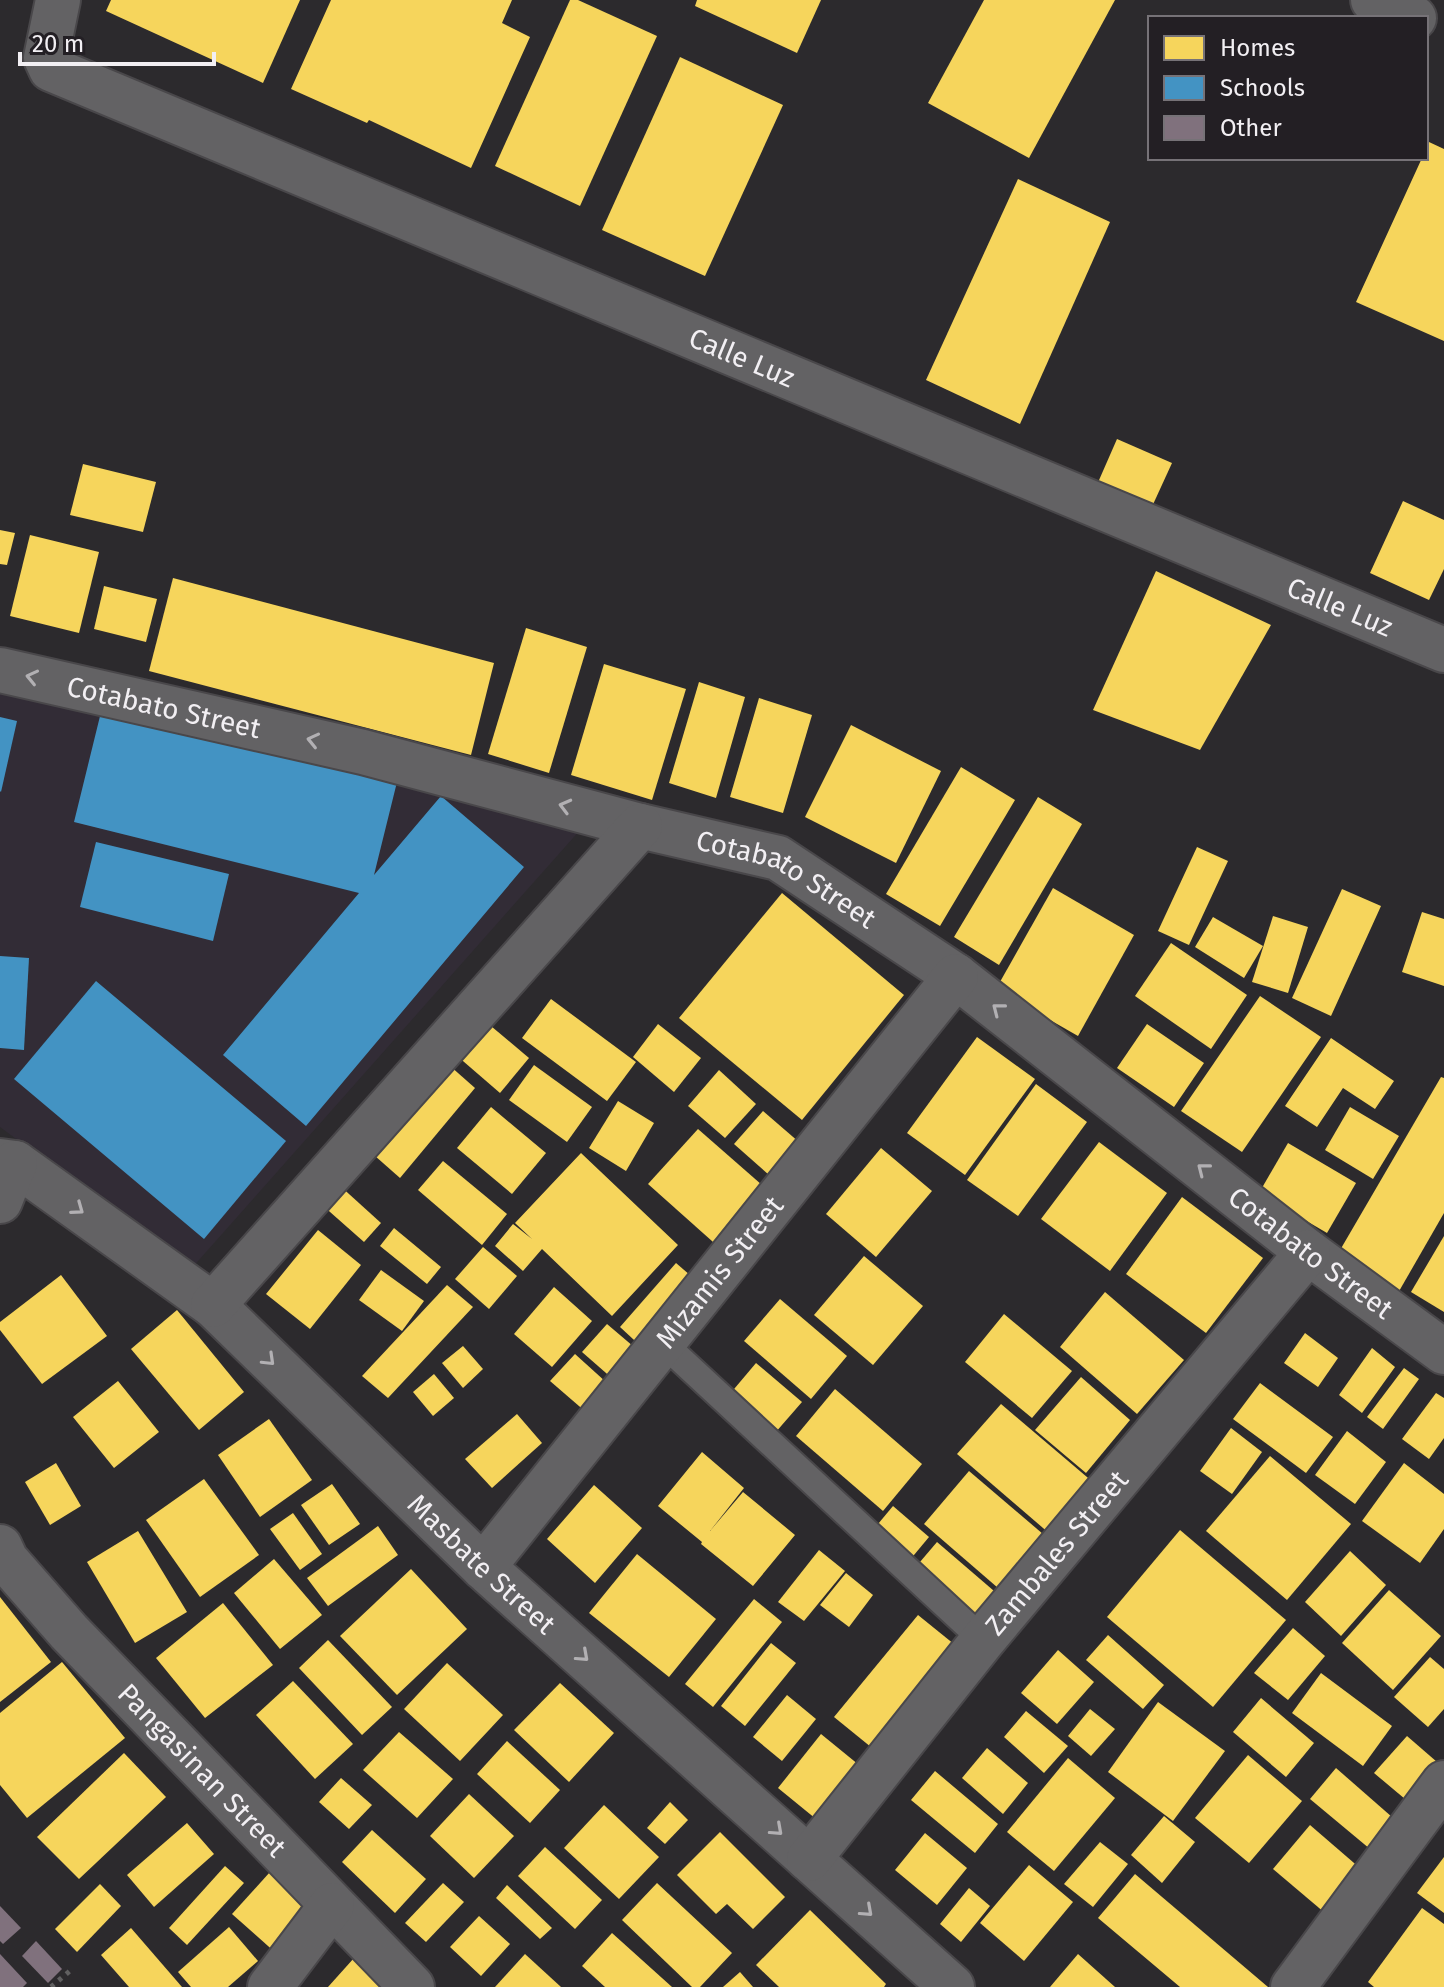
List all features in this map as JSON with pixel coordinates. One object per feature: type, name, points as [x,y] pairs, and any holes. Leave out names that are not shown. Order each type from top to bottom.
[{"type":"street","name":"Calle Luz","points":[[58,0],[46,58],[51,69],[1444,650]]},
{"type":"street","points":[[1373,0],[1409,16]]},
{"type":"street","name":"Cotabato Street","points":[[0,670],[363,752],[640,826],[778,858],[956,976],[1308,1252],[1444,1352]]},
{"type":"street","points":[[213,1305],[640,826]]},
{"type":"street","name":"Mizamis Street","points":[[483,1567],[956,976]]},
{"type":"street","name":"Masbate Street","points":[[5,1175],[213,1305],[483,1567],[952,1987]]},
{"type":"street","name":"Zambales Street","points":[[809,1859],[983,1640],[1308,1252]]},
{"type":"street","name":"Pangasinan Street","points":[[0,1547],[6,1560],[69,1632],[412,1987]]},
{"type":"street","points":[[1293,1987],[1444,1783]]},
{"type":"street","points":[[270,1987],[332,1905]]},
{"type":"lane","points":[[663,1343],[983,1640]]},
{"type":"path","points":[[51,1987],[71,1970]]},
{"type":"shaded area","points":[[0,693],[581,829],[191,1269],[0,1127]]},
{"type":"building: Homes","points":[[111,0],[300,0],[263,83],[106,11]]},
{"type":"building: Homes","points":[[331,0],[512,0],[502,23],[530,37],[471,168],[369,120],[367,123],[291,89]]},
{"type":"building: Homes","points":[[570,0],[578,0],[657,36],[580,206],[495,166]]},
{"type":"building: Homes","points":[[697,0],[821,0],[797,53],[695,6]]},
{"type":"building: Homes","points":[[984,0],[1115,0],[1029,158],[928,103]]},
{"type":"building: Homes","points":[[680,57],[783,105],[705,276],[602,230]]},
{"type":"building: Homes","points":[[1428,144],[1444,149],[1444,341],[1356,302],[1421,160],[1428,160]]},
{"type":"building: Homes","points":[[1018,179],[1110,222],[1020,424],[926,380]]},
{"type":"building: Homes","points":[[1117,439],[1172,463],[1150,511],[1096,487]]},
{"type":"building: Homes","points":[[83,464],[156,482],[143,532],[70,515]]},
{"type":"building: Homes","points":[[1403,501],[1444,520],[1444,569],[1429,600],[1370,573]]},
{"type":"building: Homes","points":[[0,530],[15,533],[7,565],[0,564]]},
{"type":"building: Homes","points":[[30,535],[99,552],[79,633],[10,616]]},
{"type":"building: Homes","points":[[1156,571],[1271,625],[1200,750],[1093,710]]},
{"type":"building: Homes","points":[[173,578],[494,663],[471,755],[149,671]]},
{"type":"building: Homes","points":[[104,586],[157,599],[146,642],[94,629]]},
{"type":"building: Homes","points":[[526,628],[587,647],[549,773],[488,754]]},
{"type":"building: Homes","points":[[604,664],[686,689],[652,800],[571,775]]},
{"type":"building: Homes","points":[[699,682],[745,697],[716,798],[669,783]]},
{"type":"building: Homes","points":[[759,698],[812,715],[783,813],[730,797]]},
{"type":"building: Homes","points":[[851,725],[941,771],[896,863],[805,817]]},
{"type":"building: Homes","points":[[961,767],[1015,800],[940,926],[886,894]]},
{"type":"building: Homes","points":[[1038,797],[1082,824],[999,965],[954,937]]},
{"type":"building: Homes","points":[[1197,847],[1228,861],[1189,945],[1158,931]]},
{"type":"building: Homes","points":[[1053,888],[1134,935],[1078,1036],[996,989]]},
{"type":"building: Homes","points":[[1342,889],[1381,906],[1331,1016],[1292,998]]},
{"type":"building: Homes","points":[[782,893],[904,995],[802,1120],[679,1018]]},
{"type":"building: Homes","points":[[1422,912],[1444,919],[1444,986],[1402,972]]},
{"type":"building: Homes","points":[[1273,916],[1308,927],[1288,993],[1252,982]]},
{"type":"building: Homes","points":[[1213,917],[1263,946],[1244,978],[1195,947]]},
{"type":"building: Homes","points":[[1171,943],[1247,995],[1211,1049],[1135,996]]},
{"type":"building: Homes","points":[[1260,996],[1321,1037],[1242,1152],[1181,1111]]},
{"type":"building: Homes","points":[[551,999],[636,1062],[607,1101],[522,1038]]},
{"type":"building: Homes","points":[[485,1021],[529,1058],[500,1093],[456,1055]]},
{"type":"building: Homes","points":[[658,1024],[701,1058],[674,1092],[633,1057]]},
{"type":"building: Homes","points":[[1147,1024],[1204,1063],[1174,1107],[1117,1068]]},
{"type":"building: Homes","points":[[977,1037],[1035,1079],[965,1175],[907,1133]]},
{"type":"building: Homes","points":[[1331,1038],[1394,1081],[1375,1109],[1343,1088],[1317,1127],[1285,1106]]},
{"type":"building: Homes","points":[[441,1058],[475,1088],[400,1178],[366,1148]]},
{"type":"building: Homes","points":[[534,1065],[592,1107],[567,1142],[509,1100]]},
{"type":"building: Homes","points":[[719,1070],[756,1104],[725,1138],[688,1106]]},
{"type":"building: Homes","points":[[1441,1077],[1444,1078],[1444,1213],[1398,1293],[1336,1257]]},
{"type":"building: Homes","points":[[1036,1084],[1087,1122],[1018,1216],[967,1180]]},
{"type":"building: Homes","points":[[618,1101],[654,1123],[626,1171],[589,1148]]},
{"type":"building: Homes","points":[[491,1107],[546,1153],[512,1194],[457,1148]]},
{"type":"building: Homes","points":[[1350,1107],[1399,1136],[1373,1179],[1325,1150]]},
{"type":"building: Homes","points":[[763,1111],[807,1149],[778,1183],[734,1144]]},
{"type":"building: Homes","points":[[698,1129],[771,1193],[722,1250],[648,1184]]},
{"type":"building: Homes","points":[[1099,1142],[1167,1193],[1110,1271],[1041,1219]]},
{"type":"building: Homes","points":[[1288,1143],[1356,1183],[1327,1233],[1259,1193]]},
{"type":"building: Homes","points":[[881,1148],[932,1191],[876,1257],[826,1214]]},
{"type":"building: Homes","points":[[581,1153],[678,1245],[612,1316],[542,1249],[523,1271],[495,1246],[513,1224],[532,1239],[515,1223]]},
{"type":"building: Homes","points":[[443,1161],[507,1214],[482,1245],[418,1190]]},
{"type":"building: Homes","points":[[338,1184],[381,1223],[364,1242],[321,1204]]},
{"type":"building: Homes","points":[[1182,1197],[1263,1258],[1206,1333],[1126,1274]]},
{"type":"building: Homes","points":[[394,1228],[441,1267],[427,1284],[380,1246]]},
{"type":"building: Homes","points":[[318,1230],[361,1265],[310,1329],[266,1294]]},
{"type":"building: Homes","points":[[1444,1236],[1444,1312],[1411,1292]]},
{"type":"building: Homes","points":[[483,1247],[517,1276],[489,1309],[455,1279]]},
{"type":"building: Homes","points":[[864,1256],[923,1306],[873,1365],[814,1315]]},
{"type":"building: Homes","points":[[676,1263],[705,1288],[647,1352],[620,1327]]},
{"type":"building: Homes","points":[[381,1270],[424,1301],[402,1331],[359,1300]]},
{"type":"building: Homes","points":[[61,1275],[107,1336],[42,1384],[0,1330],[0,1322]]},
{"type":"building: Homes","points":[[447,1285],[473,1307],[388,1398],[362,1376]]},
{"type":"building: Homes","points":[[554,1287],[592,1321],[552,1367],[514,1334]]},
{"type":"building: Homes","points":[[1105,1292],[1184,1360],[1137,1414],[1060,1347]]},
{"type":"building: Homes","points":[[780,1299],[847,1356],[811,1399],[744,1341]]},
{"type":"building: Homes","points":[[177,1310],[244,1392],[199,1430],[131,1349]]},
{"type":"building: Homes","points":[[1004,1314],[1072,1371],[1032,1418],[965,1362]]},
{"type":"building: Homes","points":[[607,1324],[647,1358],[622,1387],[582,1352]]},
{"type":"building: Homes","points":[[1305,1333],[1338,1358],[1318,1387],[1284,1363]]},
{"type":"building: Homes","points":[[463,1346],[483,1369],[463,1388],[442,1363]]},
{"type":"building: Homes","points":[[1372,1348],[1395,1367],[1362,1413],[1339,1395]]},
{"type":"building: Homes","points":[[575,1354],[617,1392],[594,1419],[550,1381]]},
{"type":"building: Homes","points":[[756,1363],[802,1402],[775,1433],[729,1395]]},
{"type":"building: Homes","points":[[1404,1368],[1419,1379],[1383,1429],[1367,1417]]},
{"type":"building: Homes","points":[[434,1374],[454,1398],[433,1416],[413,1392]]},
{"type":"building: Homes","points":[[1081,1377],[1130,1420],[1086,1473],[1035,1430]]},
{"type":"building: Homes","points":[[118,1381],[159,1432],[114,1468],[73,1417]]},
{"type":"building: Homes","points":[[1260,1383],[1333,1437],[1306,1473],[1233,1419]]},
{"type":"building: Homes","points":[[835,1389],[922,1464],[883,1511],[796,1436]]},
{"type":"building: Homes","points":[[1436,1393],[1444,1398],[1444,1438],[1429,1459],[1402,1439]]},
{"type":"building: Homes","points":[[1001,1404],[1094,1483],[1050,1534],[957,1454]]},
{"type":"building: Homes","points":[[517,1414],[542,1443],[492,1488],[465,1459]]},
{"type":"building: Homes","points":[[269,1419],[312,1480],[260,1517],[218,1455]]},
{"type":"building: Homes","points":[[1231,1428],[1262,1452],[1232,1494],[1200,1471]]},
{"type":"building: Homes","points":[[1347,1431],[1386,1462],[1355,1504],[1315,1475]]},
{"type":"building: Homes","points":[[702,1452],[744,1488],[710,1531],[743,1492],[795,1535],[753,1586],[658,1506]]},
{"type":"building: Homes","points":[[1270,1456],[1351,1524],[1287,1600],[1206,1531]]},
{"type":"building: Homes","points":[[56,1463],[81,1506],[50,1525],[25,1482]]},
{"type":"building: Homes","points":[[1404,1463],[1444,1494],[1444,1529],[1420,1563],[1362,1521]]},
{"type":"building: Homes","points":[[969,1471],[1050,1540],[1005,1594],[924,1524]]},
{"type":"building: Homes","points":[[204,1479],[259,1555],[200,1597],[146,1520]]},
{"type":"building: Homes","points":[[332,1484],[360,1524],[329,1545],[301,1505]]},
{"type":"building: Homes","points":[[594,1485],[642,1528],[595,1583],[547,1539]]},
{"type":"building: Homes","points":[[893,1506],[929,1537],[909,1561],[873,1530]]},
{"type":"building: Homes","points":[[293,1513],[322,1554],[300,1570],[270,1529]]},
{"type":"building: Homes","points":[[378,1526],[398,1555],[328,1606],[307,1578]]},
{"type":"building: Homes","points":[[1180,1530],[1286,1620],[1213,1707],[1107,1617]]},
{"type":"building: Homes","points":[[138,1531],[187,1612],[135,1643],[87,1562]]},
{"type":"building: Homes","points":[[937,1542],[1008,1603],[985,1630],[914,1569]]},
{"type":"building: Homes","points":[[819,1550],[845,1571],[804,1621],[778,1602]]},
{"type":"building: Homes","points":[[1350,1551],[1386,1585],[1341,1636],[1305,1602]]},
{"type":"building: Homes","points":[[637,1554],[716,1619],[669,1677],[589,1613]]},
{"type":"building: Homes","points":[[274,1559],[322,1615],[280,1649],[234,1593]]},
{"type":"building: Homes","points":[[411,1569],[467,1629],[397,1695],[340,1636]]},
{"type":"building: Homes","points":[[846,1573],[873,1595],[849,1627],[820,1605]]},
{"type":"building: Homes","points":[[1389,1590],[1441,1636],[1393,1690],[1342,1643]]},
{"type":"building: Homes","points":[[0,1597],[51,1662],[0,1702]]},
{"type":"building: Homes","points":[[754,1599],[782,1622],[713,1707],[685,1684]]},
{"type":"building: Homes","points":[[223,1603],[273,1665],[205,1718],[156,1658]]},
{"type":"building: Homes","points":[[918,1615],[965,1653],[882,1756],[834,1717]]},
{"type":"building: Homes","points":[[1293,1628],[1325,1656],[1288,1700],[1254,1673]]},
{"type":"building: Homes","points":[[1108,1635],[1164,1685],[1143,1709],[1086,1660]]},
{"type":"building: Homes","points":[[328,1640],[392,1707],[362,1735],[299,1668]]},
{"type":"building: Homes","points":[[771,1643],[796,1663],[745,1726],[721,1706]]},
{"type":"building: Homes","points":[[1058,1650],[1094,1682],[1057,1724],[1021,1693]]},
{"type":"building: Homes","points":[[1430,1657],[1444,1669],[1444,1709],[1428,1727],[1394,1697]]},
{"type":"building: Homes","points":[[62,1662],[125,1738],[27,1818],[0,1785],[0,1713]]},
{"type":"building: Homes","points":[[447,1663],[503,1715],[460,1761],[404,1709]]},
{"type":"building: Homes","points":[[1321,1673],[1392,1726],[1363,1766],[1292,1713]]},
{"type":"building: Homes","points":[[293,1681],[353,1744],[315,1779],[256,1715]]},
{"type":"building: Homes","points":[[560,1683],[614,1733],[569,1782],[514,1730]]},
{"type":"building: Homes","points":[[787,1695],[816,1719],[782,1761],[753,1737]]},
{"type":"building: Homes","points":[[1261,1698],[1314,1743],[1286,1777],[1233,1732]]},
{"type":"building: Homes","points":[[1158,1702],[1225,1751],[1173,1821],[1108,1772]]},
{"type":"building: Homes","points":[[1090,1709],[1115,1729],[1091,1756],[1068,1736]]},
{"type":"building: Homes","points":[[1026,1711],[1068,1746],[1044,1773],[1004,1737]]},
{"type":"building: Homes","points":[[399,1732],[453,1779],[417,1818],[363,1770]]},
{"type":"building: Homes","points":[[821,1734],[859,1765],[816,1819],[778,1788]]},
{"type":"building: Homes","points":[[1407,1736],[1437,1762],[1405,1799],[1374,1773]]},
{"type":"building: Homes","points":[[507,1741],[560,1790],[530,1823],[477,1774]]},
{"type":"building: Homes","points":[[987,1748],[1028,1783],[1003,1814],[962,1778]]},
{"type":"building: Homes","points":[[124,1753],[166,1797],[79,1879],[37,1837]]},
{"type":"building: Homes","points":[[1248,1755],[1302,1801],[1249,1863],[1195,1818]]},
{"type":"building: Homes","points":[[1068,1758],[1115,1798],[1054,1871],[1007,1832]]},
{"type":"building: Homes","points":[[1336,1768],[1400,1824],[1376,1854],[1310,1799]]},
{"type":"building: Homes","points":[[935,1771],[998,1824],[975,1853],[911,1800]]},
{"type":"building: Homes","points":[[341,1778],[372,1805],[349,1829],[319,1802]]},
{"type":"building: Homes","points":[[469,1794],[514,1836],[474,1878],[430,1836]]},
{"type":"building: Homes","points":[[670,1802],[688,1820],[665,1844],[647,1828]]},
{"type":"building: Homes","points":[[604,1805],[659,1857],[619,1899],[564,1848]]},
{"type":"building: Homes","points":[[1164,1816],[1195,1842],[1162,1883],[1131,1855]]},
{"type":"building: Homes","points":[[187,1823],[214,1854],[154,1907],[127,1875]]},
{"type":"building: Homes","points":[[1310,1825],[1361,1869],[1325,1913],[1273,1869]]},
{"type":"building: Homes","points":[[372,1830],[426,1879],[395,1913],[342,1862]]},
{"type":"building: Homes","points":[[720,1832],[785,1897],[753,1929],[727,1904],[716,1914],[677,1875]]},
{"type":"building: Homes","points":[[925,1833],[967,1868],[937,1905],[895,1870]]},
{"type":"building: Homes","points":[[1100,1842],[1128,1864],[1093,1907],[1064,1884]]},
{"type":"building: Homes","points":[[545,1847],[602,1900],[575,1929],[518,1876]]},
{"type":"building: Homes","points":[[1444,1857],[1444,1913],[1417,1893]]},
{"type":"building: Homes","points":[[1029,1865],[1073,1902],[1024,1961],[980,1923]]},
{"type":"building: Homes","points":[[225,1866],[244,1883],[187,1945],[169,1928]]},
{"type":"building: Homes","points":[[270,1872],[314,1914],[277,1954],[232,1914]]},
{"type":"building: Homes","points":[[1135,1874],[1268,1987],[1180,1987],[1098,1918]]},
{"type":"building: Homes","points":[[443,1883],[464,1902],[426,1942],[405,1923]]},
{"type":"building: Homes","points":[[657,1883],[732,1953],[700,1987],[692,1987],[622,1920]]},
{"type":"building: Homes","points":[[100,1884],[121,1906],[77,1952],[55,1929]]},
{"type":"building: Homes","points":[[507,1885],[552,1928],[540,1939],[496,1898]]},
{"type":"building: Homes","points":[[969,1888],[990,1906],[961,1942],[940,1924]]},
{"type":"building: Homes","points":[[1422,1908],[1444,1924],[1444,1987],[1374,1987],[1368,1982]]},
{"type":"building: Homes","points":[[810,1910],[886,1984],[884,1987],[779,1987],[756,1965]]},
{"type":"building: Homes","points":[[479,1916],[510,1944],[481,1976],[450,1947]]},
{"type":"building: Homes","points":[[229,1927],[258,1961],[228,1987],[191,1987],[178,1972]]},
{"type":"building: Homes","points":[[131,1928],[182,1987],[129,1987],[101,1955]]},
{"type":"building: Homes","points":[[612,1933],[672,1987],[605,1987],[582,1966]]},
{"type":"building: Homes","points":[[525,1954],[561,1987],[495,1987]]},
{"type":"building: Homes","points":[[1078,1954],[1115,1987],[1050,1987]]},
{"type":"building: Homes","points":[[354,1958],[385,1987],[328,1987]]},
{"type":"building: Homes","points":[[740,1972],[753,1987],[723,1987]]},
{"type":"building: Schools","points":[[102,708],[397,782],[374,875],[441,796],[524,867],[306,1126],[223,1055],[359,893],[74,822]]},
{"type":"building: Schools","points":[[0,717],[17,721],[1,792],[0,791]]},
{"type":"building: Schools","points":[[96,842],[229,874],[213,941],[80,907]]},
{"type":"building: Schools","points":[[0,956],[29,958],[24,1050],[0,1048]]},
{"type":"building: Schools","points":[[96,981],[286,1141],[204,1239],[14,1079]]},
{"type":"building: Other","points":[[0,1906],[21,1928],[3,1944],[0,1941]]},
{"type":"building: Other","points":[[36,1941],[62,1969],[48,1983],[22,1956]]},
{"type":"building: Other","points":[[0,1954],[27,1983],[23,1987],[0,1987]]}]
